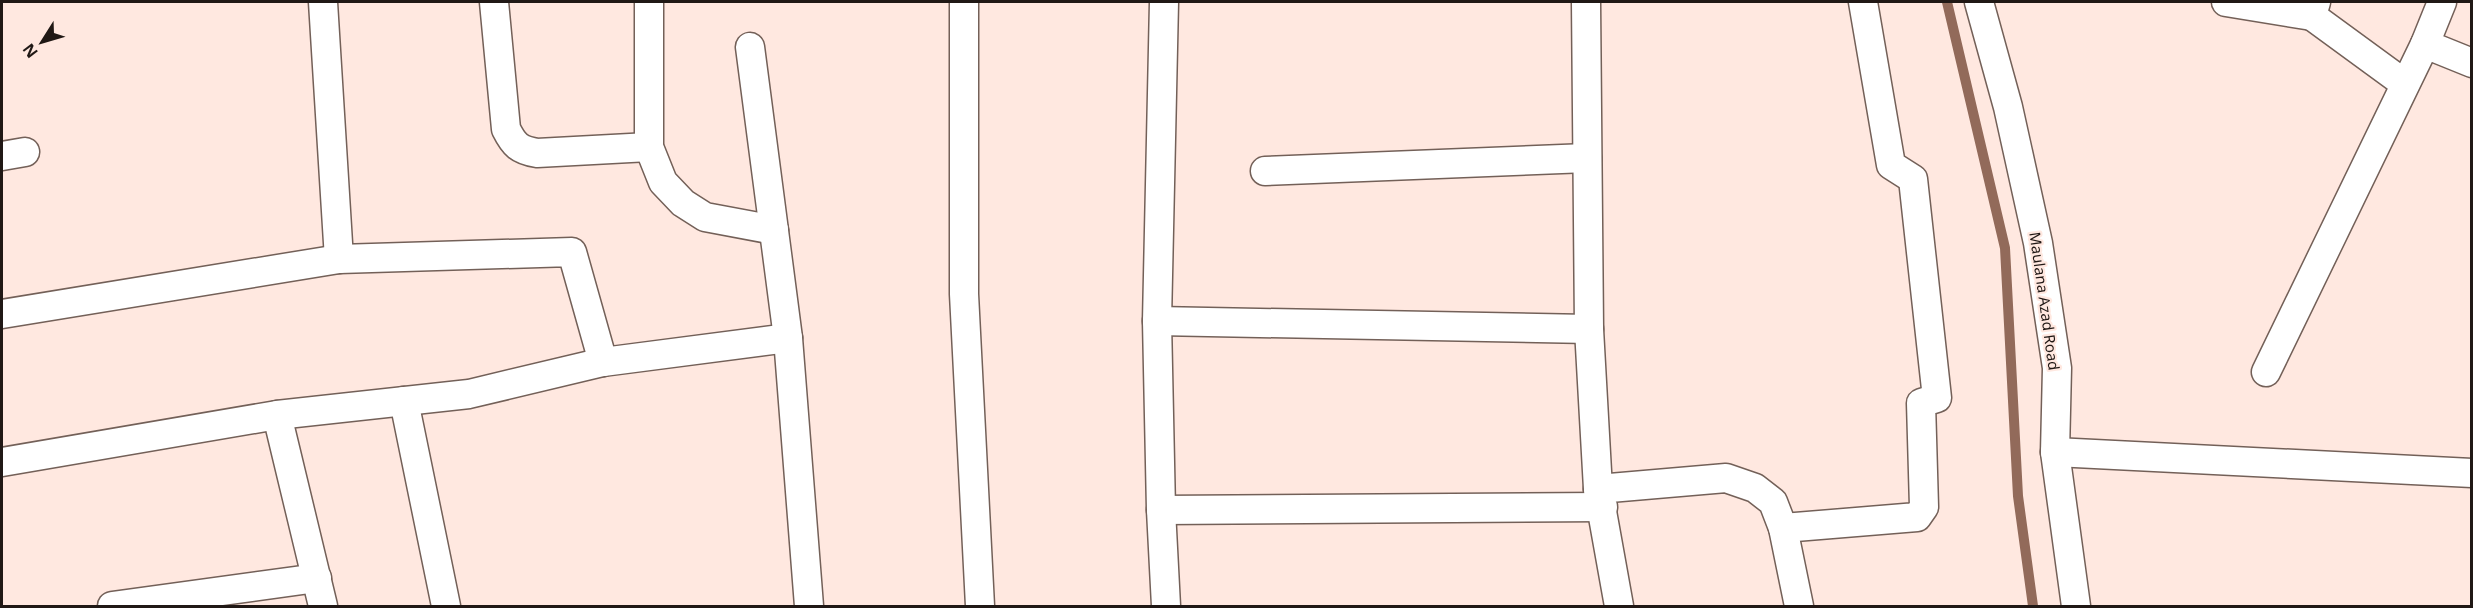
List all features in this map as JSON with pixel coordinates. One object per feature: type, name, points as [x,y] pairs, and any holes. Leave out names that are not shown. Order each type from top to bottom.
[{"type":"street","points":[[323,2],[339,259]]},
{"type":"street","points":[[494,2],[506,129],[514,145],[523,151],[537,153],[649,147]]},
{"type":"street","points":[[649,2],[649,147],[663,182],[683,203],[705,217],[774,230]]},
{"type":"street","points":[[964,2],[964,294],[980,606]]},
{"type":"street","points":[[1164,2],[1157,321],[1161,510],[1166,606]]},
{"type":"street","points":[[1586,2],[1589,329],[1601,498],[1619,606]]},
{"type":"street","points":[[1783,528],[1917,517],[1924,507],[1921,403],[1937,398],[1913,179],[1890,165],[1863,2]]},
{"type":"street","name":"Maulana Azad Road","points":[[1979,2],[2008,107],[2038,243],[2057,368],[2055,452],[2076,606]]},
{"type":"street","points":[[2226,2],[2314,8],[2405,84]]},
{"type":"street","points":[[2266,372],[2425,44],[2442,2]]},
{"type":"street","points":[[2425,44],[2472,63]]},
{"type":"street","points":[[750,47],[788,338],[809,606]]},
{"type":"street","points":[[1265,171],[1587,158]]},
{"type":"street","points":[[2,314],[339,259],[572,252],[603,362]]},
{"type":"street","points":[[1157,321],[1589,329]]},
{"type":"street","points":[[2,462],[277,415],[469,394],[603,362],[788,338]]},
{"type":"street","points":[[404,401],[446,606]]},
{"type":"street","points":[[277,415],[323,606]]},
{"type":"street","points":[[2055,452],[2472,473]]},
{"type":"street","points":[[1161,510],[1601,498],[1726,478],[1755,488],[1773,501],[1783,528],[1799,606]]},
{"type":"street","points":[[112,606],[317,578]]},
{"type":"waterway","points":[[1947,2],[2005,248],[2018,496],[2033,606]]}]
